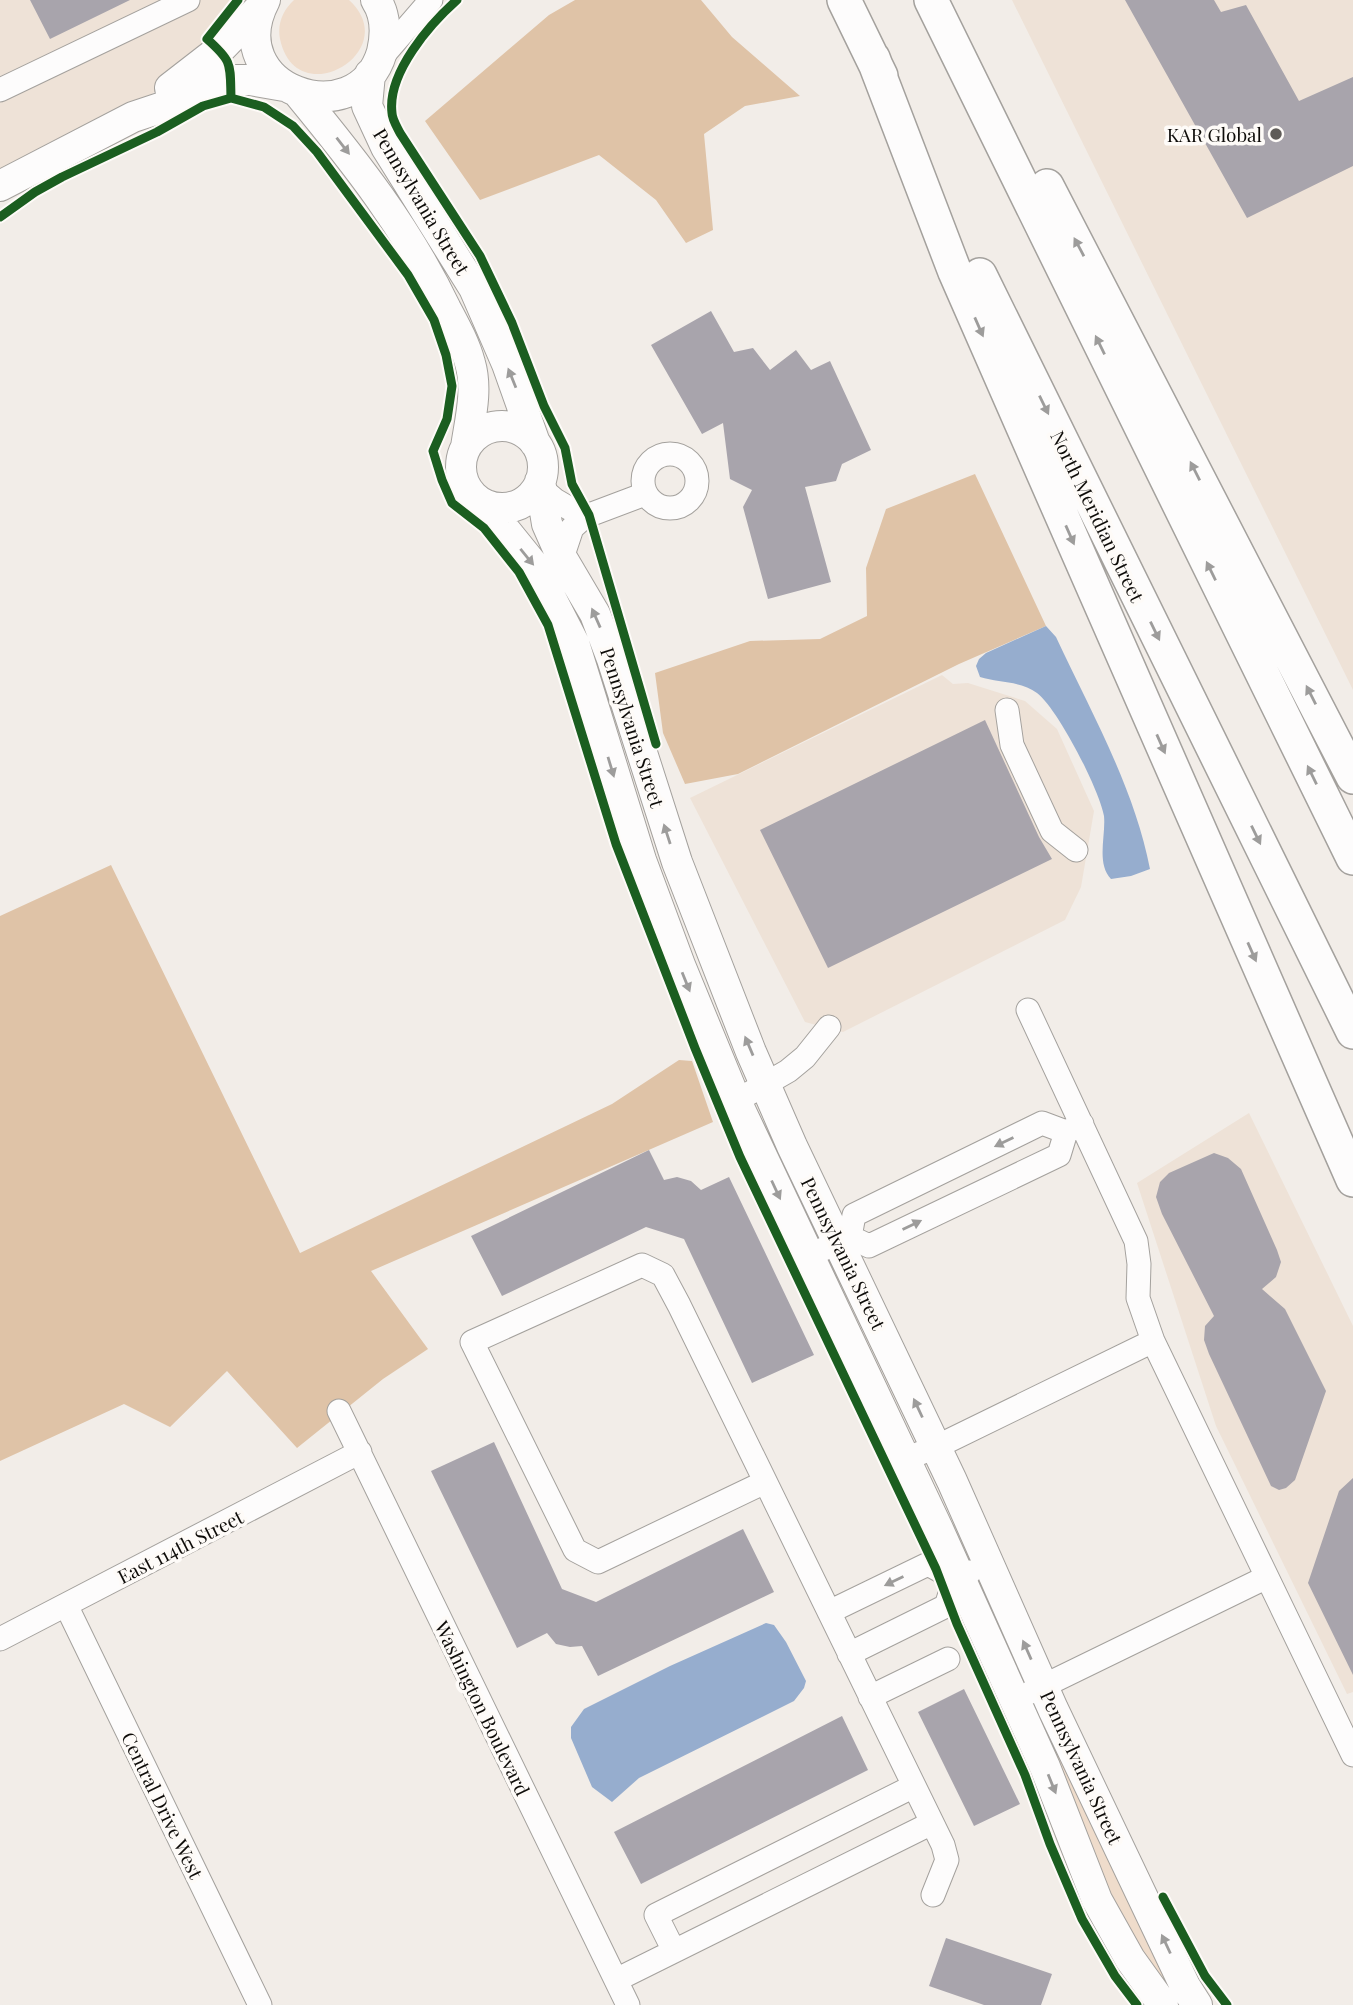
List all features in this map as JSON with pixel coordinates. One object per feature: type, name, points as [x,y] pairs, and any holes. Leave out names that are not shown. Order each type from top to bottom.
[{"type":"highway","name":"North Meridian Street","points":[[844,0],[1353,1032]]},
{"type":"highway","points":[[935,9],[1033,160],[1353,777]]},
{"type":"highway","points":[[935,9],[1353,858]]},
{"type":"highway","points":[[873,58],[955,272],[1353,1180]]},
{"type":"main road","name":"Pennsylvania Street","points":[[376,0],[384,23],[385,41],[375,66],[367,106],[386,147],[474,288],[520,397],[535,443]]},
{"type":"main road","name":"Pennsylvania Street","points":[[263,4],[256,29],[258,51],[268,71],[292,90],[337,138],[393,215],[427,269],[459,335],[471,364],[474,389],[466,447]]},
{"type":"main road","points":[[133,117],[207,61],[263,4]]},
{"type":"main road","points":[[0,186],[133,117],[172,104],[221,81],[250,80],[318,97],[337,95],[355,87],[375,66]]},
{"type":"main road","points":[[506,425],[520,429],[535,443],[543,461],[541,485],[529,498],[504,508],[484,504],[469,492],[462,480],[460,466],[466,447],[480,431],[506,425]]},
{"type":"main road","name":"Pennsylvania Street","points":[[541,485],[547,524],[562,558],[595,614],[677,862],[766,1085],[844,1240],[1043,1686],[1185,1986],[1197,2005]]},
{"type":"main road","name":"Pennsylvania Street","points":[[484,504],[535,567],[574,643],[641,860],[680,965],[736,1101],[905,1460],[1049,1776],[1097,1900],[1130,1959],[1163,2005]]},
{"type":"street","points":[[0,90],[188,0]]},
{"type":"street","points":[[375,66],[431,0]]},
{"type":"street","points":[[541,485],[555,500],[584,517]]},
{"type":"street","points":[[562,558],[572,528],[584,517],[645,494]]},
{"type":"street","points":[[1007,710],[1012,745],[1052,831],[1076,850]]},
{"type":"street","points":[[1028,1010],[1074,1128],[1136,1241],[1139,1264],[1138,1298],[1153,1341],[1353,1755]]},
{"type":"street","points":[[736,1101],[788,1072],[805,1057],[829,1027]]},
{"type":"street","points":[[844,1240],[854,1215],[1042,1123],[1074,1128]]},
{"type":"street","points":[[807,1256],[844,1240],[869,1246],[1059,1155],[1074,1128]]},
{"type":"street","points":[[765,1482],[598,1562],[575,1550],[472,1342],[642,1265],[663,1275],[765,1482],[829,1612],[943,1845],[947,1860],[933,1895]]},
{"type":"street","points":[[905,1460],[1153,1341]]},
{"type":"street","name":"Washington Boulevard","points":[[339,1411],[628,2005]]},
{"type":"street","name":"East 114th Street","points":[[0,1639],[360,1452]]},
{"type":"street","points":[[829,1612],[928,1564],[957,1578]]},
{"type":"street","points":[[849,1654],[946,1606],[957,1578],[989,1564]]},
{"type":"street","points":[[1013,1699],[1267,1577]]},
{"type":"street","name":"Central Drive West","points":[[66,1605],[260,2005]]},
{"type":"street","points":[[870,1697],[948,1660]]},
{"type":"street","points":[[674,1951],[656,1915],[914,1786]]},
{"type":"street","points":[[616,1980],[932,1823]]},
{"type":"shaded area","points":[[0,0],[246,0],[231,25],[187,69],[146,98],[0,173]]},
{"type":"shaded area","points":[[294,0],[349,0],[363,19],[364,38],[356,55],[342,67],[324,74],[305,72],[290,61],[280,39],[279,28],[284,13]]},
{"type":"shaded area","points":[[575,0],[701,0],[732,37],[800,96],[745,106],[704,134],[713,230],[686,243],[656,200],[599,155],[480,200],[425,121],[549,15]]},
{"type":"shaded area","points":[[1012,0],[1353,0],[1353,690]]},
{"type":"shaded area","points":[[975,474],[1046,626],[959,664],[738,774],[685,784],[663,733],[655,673],[750,641],[820,639],[867,616],[866,568],[886,509]]},
{"type":"shaded area","points":[[942,675],[953,684],[968,683],[1025,701],[1057,729],[1094,811],[1081,887],[1065,920],[843,1032],[805,1022],[690,798]]},
{"type":"shaded area","points":[[111,865],[300,1253],[612,1104],[679,1060],[692,1061],[713,1122],[371,1271],[428,1349],[383,1379],[297,1448],[227,1371],[170,1427],[124,1404],[0,1461],[0,916]]},
{"type":"shaded area","points":[[1249,1113],[1353,1326],[1353,1692],[1347,1694],[1216,1426],[1137,1183]]},
{"type":"shaded area","points":[[1042,1715],[1180,2005],[1177,2005],[1126,1930],[1036,1716]]},
{"type":"water","points":[[1046,626],[1056,637],[1110,750],[1133,809],[1150,869],[1111,879],[1104,865],[1104,816],[1101,804],[1077,751],[1056,715],[1031,689],[980,677],[976,666],[986,653]]},
{"type":"water","points":[[766,1623],[774,1625],[786,1642],[806,1681],[794,1701],[639,1778],[612,1802],[592,1787],[571,1738],[571,1727],[584,1709],[670,1666]]},
{"type":"building","points":[[30,0],[130,0],[50,39]]},
{"type":"building","name":"KAR Global","points":[[1125,0],[1214,0],[1221,12],[1246,5],[1299,101],[1353,77],[1353,166],[1247,218]]},
{"type":"building","points":[[711,311],[734,352],[753,348],[770,370],[796,350],[811,370],[830,361],[871,450],[842,464],[836,481],[805,487],[831,582],[768,599],[743,507],[752,490],[730,479],[723,423],[702,434],[651,345]]},
{"type":"building","points":[[985,720],[1039,837],[1052,859],[828,968],[760,830]]},
{"type":"building","points":[[649,1150],[664,1180],[677,1177],[691,1181],[701,1190],[729,1177],[814,1355],[752,1383],[684,1239],[646,1227],[502,1296],[471,1236]]},
{"type":"building","points":[[1214,1153],[1228,1158],[1241,1169],[1281,1262],[1276,1277],[1262,1289],[1285,1309],[1326,1391],[1295,1480],[1279,1490],[1271,1486],[1209,1354],[1204,1340],[1205,1326],[1214,1316],[1156,1197],[1160,1182],[1169,1173]]},
{"type":"building","points":[[494,1442],[562,1589],[596,1602],[743,1529],[774,1592],[598,1676],[582,1646],[556,1644],[547,1633],[517,1648],[431,1471]]},
{"type":"building","points":[[1353,1478],[1353,1675],[1308,1583],[1339,1491]]},
{"type":"building","points":[[964,1689],[1020,1804],[974,1826],[918,1712]]},
{"type":"building","points":[[842,1716],[868,1770],[641,1884],[614,1832]]},
{"type":"building","points":[[946,1938],[1052,1974],[1041,2005],[984,2005],[929,1986]]},
{"type":"cycle path","points":[[231,98],[226,59],[207,39],[238,0]]},
{"type":"cycle path","points":[[457,0],[423,36],[403,66],[392,98],[393,118],[480,256],[512,323],[544,406],[565,448],[572,484],[589,515],[656,744]]},
{"type":"cycle path","points":[[0,217],[62,177],[157,132],[203,106],[231,98],[264,107],[293,126],[317,152],[408,275],[434,320],[446,355],[452,386],[447,419],[433,451],[442,480],[452,503],[484,528],[519,572],[548,625],[616,844],[740,1157],[936,1569],[957,1624],[1025,1775],[1050,1844],[1082,1919],[1115,1976],[1137,2005]]},
{"type":"cycle path","points":[[1163,1897],[1205,1976],[1227,2005]]},
{"type":"place","name":"KAR Global","points":[[1276,134]]}]
